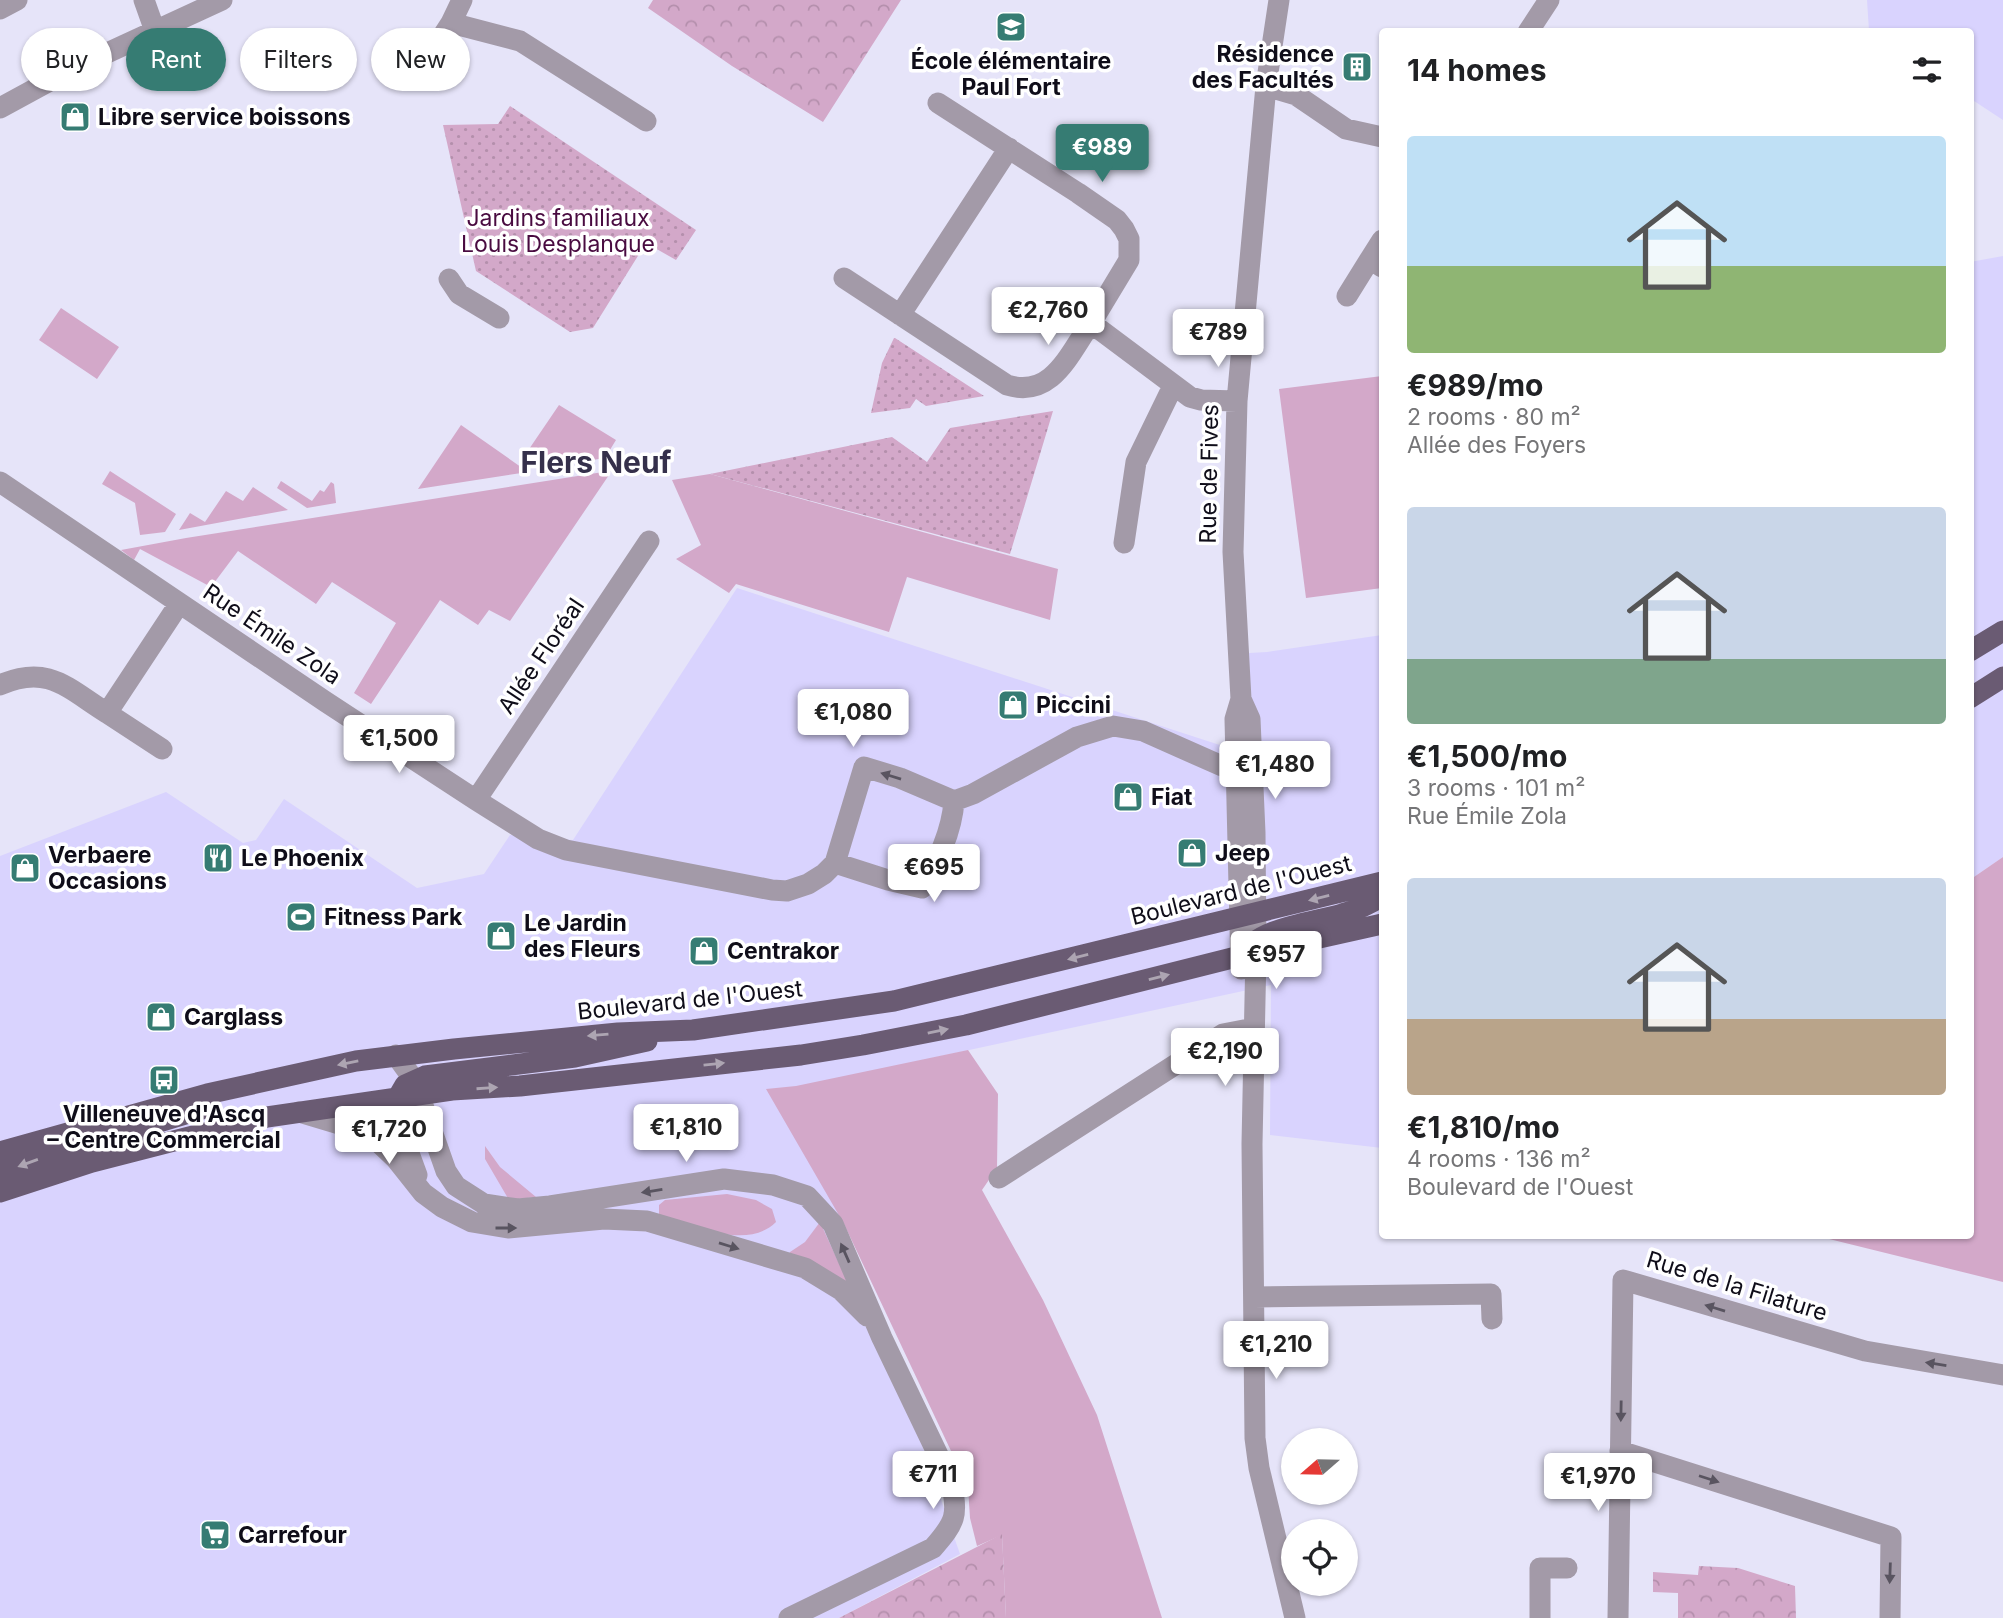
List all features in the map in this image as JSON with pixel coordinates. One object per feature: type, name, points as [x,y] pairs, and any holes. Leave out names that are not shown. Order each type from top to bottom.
[{"type":"main road","points":[[1974,649],[2003,631]]},
{"type":"main road","points":[[1974,695],[2003,677]]},
{"type":"main road","name":"Boulevard de l'Ouest","points":[[0,1152],[138,1112],[356,1061],[618,1033],[693,1030],[894,1001],[1379,883]]},
{"type":"main road","points":[[1251,949],[1273,932],[1344,914],[1379,898]]},
{"type":"main road","points":[[0,1192],[92,1162],[203,1132],[299,1112],[410,1091],[801,1055],[863,1045],[965,1025],[1251,949],[1379,925]]},
{"type":"main road","points":[[410,1091],[438,1074],[575,1057],[693,1030]]},
{"type":"main road","points":[[0,1173],[193,1112],[254,1083]]},
{"type":"street","points":[[0,9],[17,0]]},
{"type":"street","points":[[145,0],[154,28]]},
{"type":"street","points":[[161,28],[222,0]]},
{"type":"street","points":[[448,28],[462,0]]},
{"type":"street","name":"Rue de Fives","points":[[1270,0],[1272,42]]},
{"type":"street","name":"Rue de Fives","points":[[1279,0],[1266,86],[1237,401],[1233,552],[1241,699],[1235,719],[1244,768],[1247,915],[1251,949],[1249,1029],[1256,1452],[1295,1618]]},
{"type":"street","points":[[1531,28],[1549,0]]},
{"type":"street","points":[[452,23],[520,41],[646,121]]},
{"type":"street","points":[[0,108],[68,71],[126,44]]},
{"type":"street","points":[[1266,86],[1296,95],[1346,130],[1379,136]]},
{"type":"street","points":[[844,278],[1007,385],[1027,389],[1053,377],[1126,268],[1129,260],[1129,239],[1117,220],[938,103]]},
{"type":"street","points":[[900,314],[1009,148]]},
{"type":"street","points":[[1347,296],[1376,263]]},
{"type":"street","points":[[449,279],[458,294],[499,318]]},
{"type":"street","points":[[1091,323],[1190,397],[1237,401]]},
{"type":"street","points":[[1124,543],[1136,463],[1172,386]]},
{"type":"street","name":"Rue Émile Zola","points":[[0,482],[105,551],[179,604],[538,839],[557,847],[772,890],[788,891],[808,884],[835,863]]},
{"type":"street","name":"Allée Floréal","points":[[476,800],[649,541]]},
{"type":"street","points":[[107,713],[179,604]]},
{"type":"street","points":[[0,685],[23,676],[51,678],[162,749]]},
{"type":"street","points":[[954,801],[953,817],[934,866],[922,888],[835,863],[864,767],[954,801],[973,794],[1086,733],[1113,726],[1143,730],[1209,761],[1244,768]]},
{"type":"street","points":[[999,1178],[1223,1034],[1249,1029]]},
{"type":"street","points":[[396,1055],[446,1171],[456,1186],[484,1204],[518,1209],[550,1206],[724,1179],[773,1185],[807,1196],[832,1224],[882,1338],[951,1482],[957,1506],[949,1530],[933,1548],[789,1618]]},
{"type":"street","points":[[410,1091],[402,1134],[412,1168],[442,1207]]},
{"type":"street","points":[[299,1112],[339,1124],[377,1141],[396,1159],[416,1186],[442,1207],[472,1222],[497,1228],[604,1219],[647,1221],[805,1268],[841,1290],[866,1314],[882,1338]]},
{"type":"street","name":"Rue de la Filature","points":[[1618,1618],[1623,1280],[1865,1352],[2003,1375]]},
{"type":"street","points":[[1255,1297],[1492,1294],[1492,1319]]},
{"type":"street","points":[[1620,1451],[1891,1537],[1889,1618]]},
{"type":"street","points":[[1540,1618],[1540,1567],[1567,1568]]},
{"type":"shaded area","points":[[1867,0],[2003,0],[2003,120],[1974,101],[1974,28],[1869,28]]},
{"type":"shaded area","points":[[2003,256],[2003,857],[1974,877],[1974,261]]},
{"type":"shaded area","points":[[737,588],[1232,749],[1231,654],[1267,652],[1379,635],[1379,1148],[1270,1135],[1271,985],[797,1087],[960,1554],[839,1618],[0,1618],[0,856],[166,792],[243,843],[256,840],[284,799],[417,888],[484,874],[510,835],[573,840]]},
{"type":"green space","points":[[653,0],[901,0],[823,122],[732,66],[648,8]]},
{"type":"green space","name":"Jardins familiaux Louis Desplanque","points":[[510,106],[696,230],[676,260],[646,243],[593,328],[570,332],[476,271],[443,125],[498,124]]},
{"type":"green space","points":[[61,308],[119,347],[97,379],[39,340]]},
{"type":"green space","points":[[894,338],[984,396],[926,406],[916,399],[910,408],[871,413],[882,363]]},
{"type":"green space","points":[[1379,376],[1379,588],[1306,598],[1279,389]]},
{"type":"green space","points":[[559,405],[616,440],[605,458],[544,468],[525,455]]},
{"type":"green space","points":[[1053,411],[1010,554],[710,474],[892,437],[927,462],[950,428]]},
{"type":"green space","points":[[461,425],[528,472],[418,489]]},
{"type":"green space","points":[[110,471],[176,514],[165,532],[140,535],[135,503],[102,484]]},
{"type":"green space","points":[[603,472],[609,475],[510,621],[489,610],[478,625],[440,600],[371,704],[354,693],[396,623],[332,582],[316,604],[238,551],[211,587],[140,549],[134,560],[121,550],[186,538]]},
{"type":"green space","points":[[710,474],[1058,569],[1050,620],[907,577],[889,632],[736,584],[729,593],[676,559],[701,545],[672,480]]},
{"type":"green space","points":[[281,481],[312,501],[320,490],[324,492],[331,482],[334,484],[336,503],[307,508],[277,488]]},
{"type":"green space","points":[[253,487],[288,510],[179,530],[190,513],[205,522],[226,491],[243,501]]},
{"type":"green space","points":[[2003,857],[2003,1282],[1829,1239],[1974,1239],[1974,877]]},
{"type":"green space","points":[[968,1050],[998,1094],[997,1168],[982,1190],[1043,1300],[1097,1415],[1162,1618],[1006,1618],[1002,1535],[977,1546],[970,1518],[968,1487],[844,1224],[766,1089],[796,1086]]},
{"type":"green space","points":[[485,1146],[500,1167],[536,1197],[509,1200],[485,1159]]},
{"type":"green space","points":[[727,1194],[756,1200],[772,1209],[776,1222],[750,1235],[735,1235],[703,1229],[659,1215],[659,1205],[665,1200]]},
{"type":"green space","points":[[820,1222],[853,1294],[788,1257],[790,1252],[805,1242]]},
{"type":"green space","points":[[1002,1534],[1006,1618],[839,1618]]},
{"type":"green space","points":[[1699,1566],[1738,1568],[1795,1586],[1796,1618],[1678,1618],[1678,1593],[1653,1592],[1653,1572],[1698,1575]]},
{"type":"place","name":"École élémentaire Paul Fort","points":[[1011,27]]},
{"type":"place","name":"Résidence des Facultés","points":[[1357,67]]},
{"type":"place","name":"Libre service boissons","points":[[75,117]]},
{"type":"place","name":"Piccini","points":[[1013,705]]},
{"type":"place","name":"Fiat","points":[[1128,797]]},
{"type":"place","name":"Jeep","points":[[1192,853]]},
{"type":"place","name":"Le Phoenix","points":[[218,858]]},
{"type":"place","name":"Verbaere Occasions","points":[[25,868]]},
{"type":"place","name":"Fitness Park","points":[[301,917]]},
{"type":"place","name":"Le Jardin des Fleurs","points":[[501,936]]},
{"type":"place","name":"Centrakor","points":[[704,951]]},
{"type":"place","name":"Carglass","points":[[161,1017]]},
{"type":"place","name":"Villeneuve d'Ascq – Centre Commercial","points":[[164,1080]]},
{"type":"place","name":"Carrefour","points":[[215,1535]]},
{"type":"district","name":"Flers Neuf","points":[[596,463]]}]
